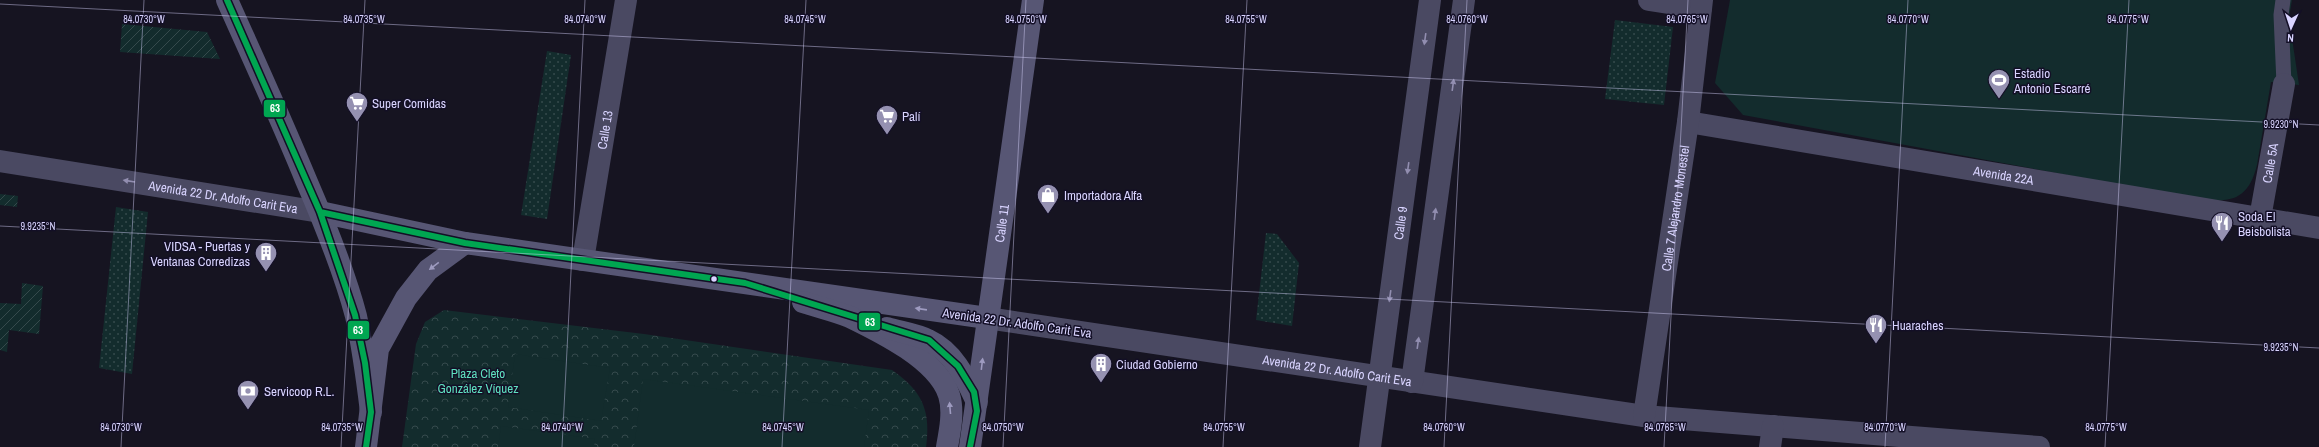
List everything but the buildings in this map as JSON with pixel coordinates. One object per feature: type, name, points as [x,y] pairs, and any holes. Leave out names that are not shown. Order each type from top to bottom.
[{"type":"main road","points":[[227,0],[320,212],[355,315],[366,363],[371,412]]},
{"type":"main road","name":"Calle 11","points":[[970,447],[1033,0]]},
{"type":"main road","name":"Avenida 22 Dr. Adolfo Carit Eva","points":[[320,212],[465,243],[988,318]]},
{"type":"main road","points":[[366,447],[378,349],[406,298],[428,270],[465,243]]},
{"type":"main road","points":[[744,284],[929,340],[949,354],[964,375],[977,402]]},
{"type":"main road","points":[[849,317],[913,352],[936,372],[949,395],[951,421],[947,447]]},
{"type":"street","name":"Calle 13","points":[[583,260],[626,0]]},
{"type":"street","name":"Calle 9","points":[[1370,447],[1430,0]]},
{"type":"street","points":[[1412,382],[1464,0]]},
{"type":"street","points":[[1649,0],[1701,4]]},
{"type":"street","name":"Calle 7 Alejandro Monestel","points":[[1644,416],[1688,122],[1701,4]]},
{"type":"street","name":"Calle 5A","points":[[2260,218],[2284,84]]},
{"type":"street","name":"Avenida 22A","points":[[1688,122],[2319,228]]},
{"type":"street","name":"Avenida 22 Dr. Adolfo Carit Eva","points":[[0,161],[320,212]]},
{"type":"street","name":"Avenida 22 Dr. Adolfo Carit Eva","points":[[988,318],[1644,416],[1771,437],[2039,447]]},
{"type":"lane","points":[[2283,0],[2281,15],[2284,84]]},
{"type":"green space","name":"Estadio Antonio Escarré","points":[[1730,0],[2292,0],[2289,18],[2299,85],[2271,82],[2257,165],[2253,177],[2243,193],[2228,199],[2197,199],[1743,115],[1715,83]]},
{"type":"green space","points":[[1615,20],[1673,27],[1664,105],[1605,99]]},
{"type":"green space","points":[[122,24],[207,32],[220,59],[120,52]]},
{"type":"green space","points":[[547,51],[571,55],[547,219],[521,215]]},
{"type":"green space","points":[[0,194],[18,196],[17,207],[0,205]]},
{"type":"green space","points":[[116,207],[148,212],[132,374],[99,368]]},
{"type":"green space","points":[[1266,233],[1277,234],[1299,263],[1292,326],[1256,320]]},
{"type":"green space","points":[[22,283],[43,286],[39,334],[9,330],[7,352],[0,350],[0,303],[21,304]]},
{"type":"green space","name":"Plaza Cleto González Víquez","points":[[444,310],[644,334],[892,370],[911,386],[922,402],[927,422],[926,447],[402,447],[416,344],[425,322]]},
{"type":"green space","points":[[515,354],[610,368],[601,421],[508,407]]},
{"type":"green space","points":[[643,379],[869,410],[864,447],[634,447]]},
{"type":"green space","points":[[501,426],[595,439],[594,447],[498,447]]},
{"type":"transit line","name":"63","points":[[227,0],[320,212],[355,315],[365,363],[371,412],[366,447]]},
{"type":"transit line","name":"63","points":[[320,212],[465,243],[745,283],[929,340],[958,366],[974,392],[977,411],[970,447]]},
{"type":"place","name":"Estadio Antonio Escarré","points":[[1999,100]]},
{"type":"place","name":"Super Comidas","points":[[357,122]]},
{"type":"place","name":"Palí","points":[[887,136]]},
{"type":"place","name":"Importadora Alfa","points":[[1048,214]]},
{"type":"place","name":"Soda El Beisbolista","points":[[2222,242]]},
{"type":"place","name":"VIDSA - Puertas y Ventanas Corredizas","points":[[266,272]]},
{"type":"place","name":"Huaraches","points":[[1876,344]]},
{"type":"place","name":"Ciudad Gobierno","points":[[1101,384]]},
{"type":"place","name":"Servicoop R.L.","points":[[248,410]]}]
